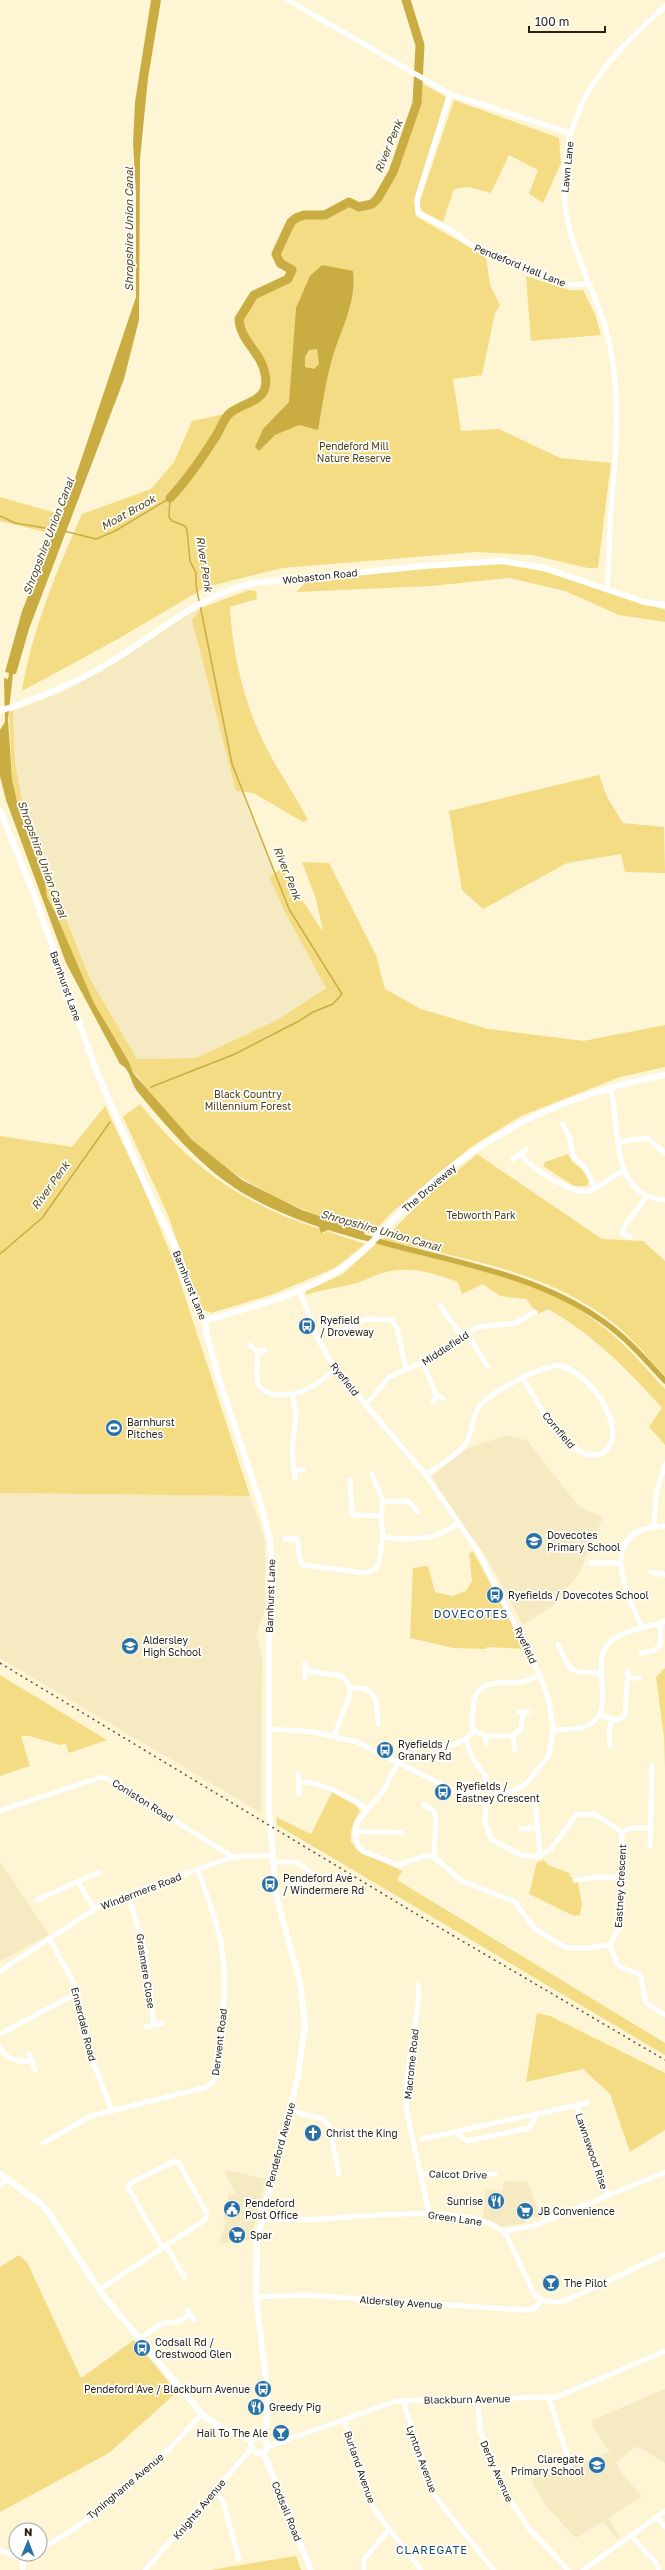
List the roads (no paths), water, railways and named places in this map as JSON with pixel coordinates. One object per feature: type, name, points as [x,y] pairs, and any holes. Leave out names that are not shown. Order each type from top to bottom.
[{"type":"street","points":[[288,0],[450,94],[570,133]]},
{"type":"street","name":"Lawn Lane","points":[[590,284],[571,234],[564,198],[564,179],[570,133],[588,93],[599,75],[665,6]]},
{"type":"street","name":"Pendeford Hall Lane","points":[[450,94],[417,199],[418,213],[451,230],[471,245],[568,285],[590,284]]},
{"type":"street","points":[[590,284],[606,323],[617,398],[617,455],[607,589]]},
{"type":"street","name":"Wobaston Road","points":[[0,711],[63,688],[91,673],[211,597],[234,587],[254,583],[424,566],[502,561],[544,568],[644,602],[665,605]]},
{"type":"street","name":"Barnhurst Lane","points":[[0,811],[32,889],[96,1070],[149,1193],[177,1250],[196,1303],[206,1321],[206,1331],[219,1379],[259,1498],[270,1540],[272,1577],[269,1626],[269,1808],[272,1855]]},
{"type":"street","name":"The Droveway","points":[[206,1321],[299,1289],[333,1274],[367,1246],[444,1172],[507,1129],[538,1113],[610,1087],[665,1075]]},
{"type":"street","points":[[610,1087],[623,1171],[633,1185],[646,1196],[665,1200]]},
{"type":"street","points":[[563,1124],[570,1139],[573,1156],[588,1171],[595,1188]]},
{"type":"street","points":[[618,1142],[644,1137],[651,1139],[654,1147],[665,1153]]},
{"type":"street","points":[[513,1159],[526,1150]]},
{"type":"street","points":[[521,1154],[533,1168],[570,1189],[580,1192],[595,1188],[623,1171]]},
{"type":"street","points":[[630,1237],[622,1233],[625,1223],[639,1209],[646,1196]]},
{"type":"street","name":"Ryefield","points":[[269,1729],[334,1736],[357,1742],[458,1793],[486,1797],[513,1791],[527,1783],[549,1755],[553,1730],[549,1701],[540,1675],[514,1618],[479,1552],[426,1475],[335,1369],[318,1339],[299,1289]]},
{"type":"street","points":[[441,1306],[462,1337]]},
{"type":"street","name":"Middlefield","points":[[366,1405],[389,1376],[423,1363],[467,1333],[485,1325],[516,1323],[535,1312]]},
{"type":"street","points":[[339,1332],[366,1319],[392,1320],[397,1328],[406,1369]]},
{"type":"street","points":[[349,1328],[353,1334]]},
{"type":"street","points":[[467,1333],[488,1367]]},
{"type":"street","points":[[250,1345],[258,1352]]},
{"type":"street","points":[[258,1352],[265,1350]]},
{"type":"street","points":[[258,1352],[257,1378],[262,1389],[273,1394],[292,1394],[310,1387],[335,1369]]},
{"type":"street","points":[[423,1363],[436,1395],[443,1398]]},
{"type":"street","name":"Cornfield","points":[[426,1475],[464,1445],[480,1405],[501,1390],[523,1378],[554,1366],[570,1368],[590,1384],[612,1422],[613,1435],[610,1446],[601,1454],[594,1455],[585,1454],[573,1449],[534,1400],[523,1378]]},
{"type":"street","points":[[292,1394],[296,1413],[292,1451],[295,1478]]},
{"type":"street","points":[[433,1402],[436,1395]]},
{"type":"street","points":[[654,1526],[656,1495],[665,1464]]},
{"type":"street","points":[[294,1470],[303,1470]]},
{"type":"street","points":[[285,1539],[297,1539],[300,1562],[303,1565],[365,1573],[374,1569],[379,1563],[383,1536],[381,1516],[383,1501],[372,1474]]},
{"type":"street","points":[[350,1480],[352,1515],[381,1516]]},
{"type":"street","points":[[383,1501],[408,1501],[418,1512]]},
{"type":"street","points":[[383,1536],[426,1538],[439,1535],[459,1523]]},
{"type":"street","points":[[642,1628],[626,1593],[620,1563],[624,1548],[629,1540],[643,1529],[654,1526],[665,1526]]},
{"type":"street","points":[[591,1563],[620,1563]]},
{"type":"street","points":[[651,1572],[665,1575]]},
{"type":"street","points":[[603,1595],[626,1593]]},
{"type":"street","points":[[553,1730],[583,1727],[599,1715],[603,1704],[601,1673],[603,1654],[608,1644],[616,1637],[663,1622],[660,1646],[644,1652]]},
{"type":"street","points":[[558,1644],[569,1668],[573,1671],[601,1673]]},
{"type":"street","points":[[305,1663],[305,1678]]},
{"type":"street","points":[[306,1670],[340,1676],[348,1681],[350,1689],[334,1736]]},
{"type":"street","points":[[599,1715],[618,1720],[625,1716],[628,1671]]},
{"type":"street","points":[[432,1746],[450,1746],[466,1740],[474,1731],[473,1704],[480,1690],[494,1682],[520,1682],[540,1675]]},
{"type":"street","points":[[628,1678],[640,1678]]},
{"type":"street","points":[[350,1689],[361,1687],[372,1693],[376,1699],[378,1724]]},
{"type":"street","points":[[474,1731],[486,1736],[513,1736],[521,1729],[524,1712]]},
{"type":"street","points":[[610,1746],[609,1733],[611,1719]]},
{"type":"street","points":[[486,1736],[486,1743]]},
{"type":"street","points":[[513,1736],[515,1750]]},
{"type":"street","points":[[466,1740],[472,1759],[483,1768],[486,1785]]},
{"type":"street","points":[[398,1762],[384,1790],[358,1821],[355,1831],[358,1846],[364,1852],[399,1865],[423,1856],[434,1857],[462,1881],[515,1902],[535,1929],[561,1945],[568,1948],[587,1948],[610,1944],[617,1964],[622,1968],[640,1974],[646,2003],[665,2015]]},
{"type":"street","points":[[650,1846],[652,1765]]},
{"type":"street","points":[[298,1774],[299,1794]]},
{"type":"street","name":"Coniston Road","points":[[0,1811],[102,1777],[108,1778],[233,1857]]},
{"type":"street","points":[[298,1782],[318,1783],[328,1786],[368,1809]]},
{"type":"street","points":[[486,1797],[486,1822],[491,1839],[521,1855],[530,1857],[540,1856],[535,1796]]},
{"type":"street","points":[[424,1805],[434,1811],[436,1817],[434,1857]]},
{"type":"street","name":"Eastney Crescent","points":[[540,1856],[551,1848],[576,1815],[594,1814],[622,1832],[620,1926],[610,1944]]},
{"type":"street","points":[[521,1829],[537,1828]]},
{"type":"street","points":[[622,1832],[630,1828],[651,1828]]},
{"type":"street","points":[[355,1831],[402,1833]]},
{"type":"street","name":"Windermere Road","points":[[0,1971],[50,1940],[95,1909],[128,1894],[233,1857],[272,1855]]},
{"type":"street","name":"Pendeford Avenue","points":[[263,2437],[267,2414],[268,2388],[256,2297],[255,2264],[261,2219],[290,2110],[302,2057],[304,2006],[298,1975],[276,1895],[272,1855]]},
{"type":"street","points":[[273,1862],[296,1862],[311,1872]]},
{"type":"street","name":"Derwent Road","points":[[43,2143],[90,2116],[207,2087],[215,2080],[224,2015],[222,1947],[198,1869]]},
{"type":"street","points":[[37,1900],[99,1872]]},
{"type":"street","points":[[575,1880],[600,1877],[622,1878]]},
{"type":"street","points":[[78,1882],[95,1909]]},
{"type":"street","name":"Grasmere Close","points":[[128,1894],[145,1952],[154,2025]]},
{"type":"street","name":"Ennerdale Road","points":[[50,1940],[77,1993],[89,2051],[112,2110]]},
{"type":"street","name":"Macrome Road","points":[[418,1985],[419,1996],[406,2086],[406,2108],[429,2213]]},
{"type":"street","points":[[0,2034],[77,1993]]},
{"type":"street","points":[[146,2027],[162,2023]]},
{"type":"street","points":[[0,2046],[7,2057],[22,2062],[32,2060]]},
{"type":"street","points":[[29,2054],[35,2070]]},
{"type":"street","points":[[422,2139],[587,2103]]},
{"type":"street","name":"Lawnswood Rise","points":[[577,2106],[608,2196]]},
{"type":"street","points":[[290,2110],[316,2117],[329,2125],[339,2174]]},
{"type":"street","points":[[455,2132],[466,2141],[529,2128],[537,2114]]},
{"type":"street","points":[[99,2290],[164,2246],[202,2223],[207,2214],[179,2163],[174,2162],[136,2180],[128,2187],[164,2246],[184,2277]]},
{"type":"street","points":[[665,2172],[533,2226],[503,2231],[532,2290],[542,2300],[552,2303],[563,2301],[665,2254]]},
{"type":"street","points":[[0,2174],[39,2202],[49,2214],[99,2290],[141,2338],[202,2414],[217,2425],[252,2441]]},
{"type":"street","name":"Calcot Drive","points":[[420,2174],[495,2174]]},
{"type":"street","points":[[0,2185],[7,2179]]},
{"type":"street","name":"Green Lane","points":[[261,2219],[318,2219],[429,2213],[486,2222],[503,2231]]},
{"type":"street","name":"Aldersley Avenue","points":[[256,2297],[304,2295],[524,2310],[534,2309],[542,2300]]},
{"type":"street","points":[[141,2338],[160,2324],[180,2321],[188,2312],[194,2320]]},
{"type":"street","name":"Blackburn Avenue","points":[[265,2449],[403,2401],[549,2398],[563,2396],[665,2351]]},
{"type":"street","points":[[549,2398],[573,2474]]},
{"type":"street","name":"Derby Avenue","points":[[478,2399],[480,2431],[502,2486],[527,2526],[568,2570]]},
{"type":"street","name":"Lynton Avenue","points":[[403,2401],[434,2495],[494,2570]]},
{"type":"street","name":"Tyninghame Avenue","points":[[48,2544],[92,2515],[117,2495],[160,2457],[202,2414]]},
{"type":"street","name":"Burland Avenue","points":[[344,2421],[370,2500],[389,2530],[421,2570]]},
{"type":"street","points":[[257,2437],[263,2437],[267,2441],[265,2449],[258,2453],[252,2448],[252,2441],[257,2437]]},
{"type":"street","name":"Knights Avenue","points":[[145,2570],[252,2448]]},
{"type":"street","name":"Codsall Road","points":[[265,2449],[311,2570]]},
{"type":"street","points":[[214,2491],[222,2501],[239,2559]]},
{"type":"street","points":[[583,2570],[665,2511]]},
{"type":"street","points":[[657,2517],[665,2527]]},
{"type":"street","points":[[364,2570],[364,2559],[389,2530]]},
{"type":"street","points":[[631,2536],[655,2561],[659,2570]]},
{"type":"waterway","name":"River Penk","points":[[170,498],[200,460],[228,415],[236,409],[255,400],[264,390],[266,383],[263,367],[243,334],[239,319],[254,295],[288,279],[292,270],[280,263],[276,254],[291,222],[304,215],[325,215],[349,202],[359,207],[372,204],[378,198],[393,172],[417,103],[420,45],[406,0]]},
{"type":"waterway","name":"River Penk","points":[[170,498],[169,517],[172,521],[185,526],[187,530],[190,561],[196,573],[196,585],[199,601]]},
{"type":"waterway","name":"Moat Brook","points":[[64,531],[96,539],[115,531],[170,498]]},
{"type":"waterway","name":"Moat Brook","points":[[0,516],[15,523],[57,530]]},
{"type":"waterway","name":"River Penk","points":[[151,1087],[235,1054],[299,1021],[313,1012],[333,1004],[342,994],[289,909],[232,764],[200,605]]},
{"type":"waterway","name":"River Penk","points":[[0,1254],[42,1218],[110,1122]]},
{"type":"waterway","name":"Shropshire Union Canal","points":[[360,1236],[453,1260],[515,1278],[544,1289],[573,1303],[601,1320],[635,1349],[665,1381]]},
{"type":"railway","points":[[0,1663],[423,1918],[665,2060]]},
{"type":"place","name":"Ryefield / Droveway","points":[[307,1326]]},
{"type":"place","name":"Barnhurst Pitches","points":[[114,1428]]},
{"type":"place","name":"Dovecotes Primary School","points":[[534,1541]]},
{"type":"place","name":"Ryefields / Dovecotes School","points":[[495,1595]]},
{"type":"place","name":"Aldersley High School","points":[[130,1646]]},
{"type":"place","name":"Ryefields / Granary Rd","points":[[385,1750]]},
{"type":"place","name":"Ryefields / Eastney Crescent","points":[[443,1792]]},
{"type":"place","name":"Pendeford Ave / Windermere Rd","points":[[270,1884]]},
{"type":"place","name":"Christ the King","points":[[313,2133]]},
{"type":"place","name":"Sunrise","points":[[496,2201]]},
{"type":"place","name":"Pendeford Post Office","points":[[232,2209]]},
{"type":"place","name":"JB Convenience","points":[[525,2211]]},
{"type":"place","name":"Spar","points":[[237,2235]]},
{"type":"place","name":"The Pilot","points":[[551,2283]]},
{"type":"place","name":"Codsall Rd / Crestwood Glen","points":[[142,2348]]},
{"type":"place","name":"Pendeford Ave / Blackburn Avenue","points":[[263,2389]]},
{"type":"place","name":"Greedy Pig","points":[[256,2407]]},
{"type":"place","name":"Hail To The Ale","points":[[281,2433]]},
{"type":"place","name":"Claregate Primary School","points":[[597,2465]]},
{"type":"district","name":"DOVECOTES","points":[[471,1613]]},
{"type":"district","name":"CLAREGATE","points":[[432,2549]]},
{"type":"park label","name":"Pendeford Mill Nature Reserve","points":[[354,452]]},
{"type":"park label","name":"Black Country Millennium Forest","points":[[248,1100]]},
{"type":"park label","name":"Tebworth Park","points":[[481,1215]]}]
